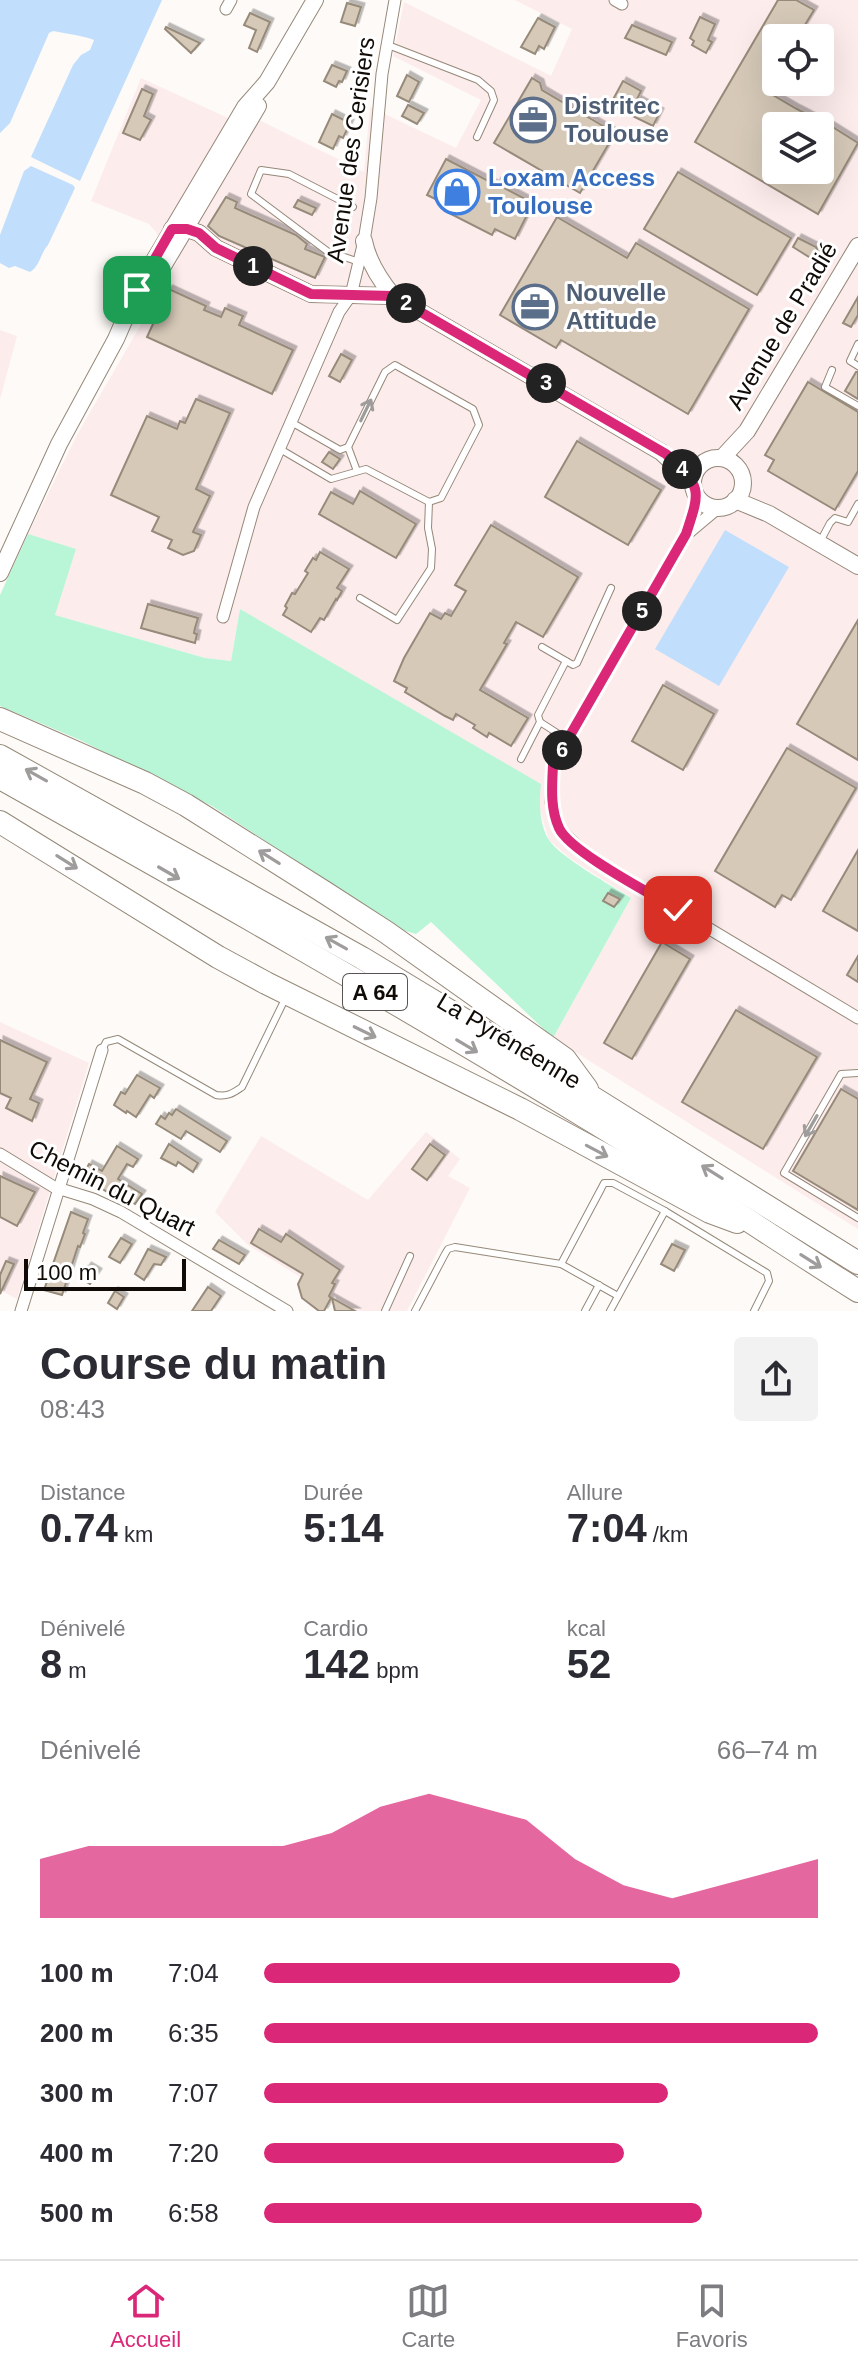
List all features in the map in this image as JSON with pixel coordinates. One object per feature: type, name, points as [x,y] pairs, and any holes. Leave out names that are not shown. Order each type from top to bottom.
[{"type":"highway","points":[[0,719],[145,783],[186,805],[324,892],[386,932],[565,1059],[595,1099]]},
{"type":"highway","name":"La Pyrénéenne","points":[[0,756],[349,950],[858,1263]]},
{"type":"highway","name":"La Pyrénéenne","points":[[0,778],[465,1045],[717,1198],[764,1232],[858,1291]]},
{"type":"highway","points":[[0,822],[218,957],[520,1109],[710,1212],[764,1232]]},
{"type":"street","points":[[0,573],[59,444],[116,339],[137,290],[184,232],[262,99],[267,82],[315,0]]},
{"type":"street","name":"Avenue des Cerisiers","points":[[223,617],[254,507],[339,312],[351,295],[371,198],[382,74],[395,0]]},
{"type":"street","points":[[184,232],[311,294],[393,296]]},
{"type":"street","points":[[364,241],[375,271],[393,296],[666,454],[693,482],[698,498],[686,534],[553,765],[551,802],[560,830],[588,856],[858,1018]]},
{"type":"street","name":"Avenue de Pradié","points":[[722,458],[747,431],[857,250]]},
{"type":"street","name":"Avenue de Pradié","points":[[741,476],[747,431]]},
{"type":"street","points":[[666,454],[705,461],[729,460],[769,514]]},
{"type":"street","points":[[693,482],[705,461]]},
{"type":"street","points":[[698,498],[710,506],[724,507],[735,500],[741,476]]},
{"type":"street","points":[[735,500],[769,514],[858,566]]},
{"type":"street","points":[[686,534],[718,508]]},
{"type":"street","points":[[21,1311],[102,1050]]},
{"type":"street","name":"Chemin du Quart","points":[[0,1154],[54,1187],[121,1212],[287,1311]]},
{"type":"lane","points":[[387,45],[485,85],[494,100],[477,137]]},
{"type":"lane","points":[[353,207],[289,174],[261,170],[251,194],[327,251],[359,262]]},
{"type":"lane","points":[[858,344],[850,361],[858,366]]},
{"type":"lane","points":[[279,448],[331,479],[366,469],[429,502],[441,498],[479,425],[473,409],[395,365],[385,372],[348,447],[340,450],[291,422]]},
{"type":"lane","points":[[832,370],[825,387],[858,406]]},
{"type":"lane","points":[[348,447],[357,471]]},
{"type":"lane","points":[[360,598],[397,620],[413,598],[431,568],[429,502]]},
{"type":"lane","points":[[819,544],[830,523],[835,518],[848,522],[858,504]]},
{"type":"lane","points":[[542,647],[573,665],[577,663],[611,588]]},
{"type":"lane","points":[[566,661],[538,715],[540,722],[568,740]]},
{"type":"lane","points":[[521,759],[540,722]]},
{"type":"lane","points":[[102,1050],[106,1042],[118,1039],[224,1097],[242,1087],[287,994]]},
{"type":"lane","points":[[858,1073],[841,1074],[784,1173],[858,1218]]},
{"type":"lane","points":[[561,1264],[604,1183],[613,1183],[767,1273],[769,1281],[754,1311]]},
{"type":"lane","points":[[610,1311],[665,1211]]},
{"type":"lane","points":[[415,1311],[448,1249],[455,1247],[561,1264],[618,1296]]},
{"type":"lane","points":[[385,1311],[410,1256]]},
{"type":"lane","points":[[585,1311],[599,1285]]},
{"type":"shaded area","points":[[515,0],[858,0],[858,1229],[553,1038],[631,898],[571,859],[549,840],[539,807],[240,609],[231,661],[205,658],[55,615],[28,534],[77,435],[179,259],[149,224],[91,201],[141,78],[228,118],[259,120],[364,172],[370,107],[456,148],[481,100],[393,56],[404,2],[551,76],[572,29]]},
{"type":"shaded area","points":[[0,330],[17,336],[0,399]]},
{"type":"shaded area","points":[[0,1022],[89,1063],[17,1299],[0,1290]]},
{"type":"shaded area","points":[[426,1132],[460,1159],[448,1176],[470,1188],[407,1311],[349,1311],[351,1308],[248,1245],[215,1212],[261,1136],[368,1200]]},
{"type":"green space","points":[[28,534],[76,549],[55,615],[205,658],[231,661],[240,609],[541,784],[542,820],[549,840],[575,863],[631,898],[553,1038],[431,922],[416,934],[402,930],[212,806],[80,740],[0,706],[0,595]]},
{"type":"water","points":[[0,0],[162,0],[80,181],[31,157],[73,65],[90,50],[94,40],[53,31],[49,33],[10,123],[0,133]]},
{"type":"water","points":[[31,166],[75,188],[48,245],[30,272],[0,263],[0,235],[24,171]]},
{"type":"water","points":[[725,530],[789,567],[719,686],[655,649]]},
{"type":"building","points":[[778,0],[796,0],[814,10],[806,24],[764,24]]},
{"type":"building","points":[[347,3],[361,7],[355,26],[341,22]]},
{"type":"building","points":[[250,13],[270,22],[257,52],[249,48],[256,30],[244,25]]},
{"type":"building","points":[[700,17],[715,24],[708,40],[712,42],[706,53],[692,45],[694,41],[690,38]]},
{"type":"building","points":[[538,18],[555,27],[544,49],[539,46],[535,54],[521,47]]},
{"type":"building","points":[[632,25],[672,42],[666,55],[625,38]]},
{"type":"building","points":[[166,27],[200,43],[191,53]]},
{"type":"building","points":[[762,27],[762,96],[775,96],[803,112],[762,112],[762,181],[695,142]]},
{"type":"building","points":[[332,65],[347,71],[336,87],[324,81]]},
{"type":"building","points":[[407,75],[419,82],[409,102],[397,96]]},
{"type":"building","points":[[532,78],[540,83],[542,90],[615,133],[580,193],[494,143]]},
{"type":"building","points":[[623,81],[641,91],[637,99],[660,112],[653,126],[610,105]]},
{"type":"building","points":[[142,89],[153,94],[144,116],[151,120],[140,140],[123,133]]},
{"type":"building","points":[[408,105],[424,113],[417,124],[402,116]]},
{"type":"building","points":[[332,114],[350,123],[333,149],[319,142]]},
{"type":"building","points":[[834,128],[858,143],[818,214],[767,184],[834,184]]},
{"type":"building","points":[[446,159],[496,185],[498,181],[506,185],[504,188],[533,203],[515,239],[495,229],[492,235],[451,214],[454,208],[427,195]]},
{"type":"building","points":[[678,172],[791,238],[757,295],[644,229]]},
{"type":"building","points":[[226,197],[237,202],[235,208],[296,235],[307,244],[305,249],[325,257],[315,278],[219,236],[208,226]]},
{"type":"building","points":[[298,200],[316,208],[312,215],[294,207]]},
{"type":"building","points":[[557,217],[627,258],[636,243],[749,309],[688,414],[561,340],[556,348],[500,315]]},
{"type":"building","points":[[798,238],[816,247],[816,256],[809,257],[793,247]]},
{"type":"building","points":[[169,289],[206,306],[204,310],[221,317],[225,308],[243,316],[239,325],[293,350],[272,394],[147,337]]},
{"type":"building","points":[[858,297],[858,315],[851,327],[843,323]]},
{"type":"building","points":[[341,354],[352,360],[340,382],[329,376]]},
{"type":"building","points":[[858,372],[858,399],[845,391]]},
{"type":"building","points":[[808,382],[858,412],[858,471],[835,510],[768,471],[774,460],[765,455]]},
{"type":"building","points":[[196,399],[230,413],[196,489],[210,496],[193,532],[201,535],[194,551],[183,555],[168,548],[172,540],[152,531],[159,517],[111,495],[147,416],[177,429],[180,421],[185,423]]},
{"type":"building","points":[[577,441],[661,490],[628,545],[545,497]]},
{"type":"building","points":[[329,452],[340,459],[333,469],[322,462]]},
{"type":"building","points":[[360,491],[416,524],[396,558],[319,514],[331,492],[353,504]]},
{"type":"building","points":[[491,525],[578,577],[543,637],[516,622],[480,690],[528,718],[511,746],[489,733],[487,737],[473,728],[475,725],[456,714],[453,720],[445,716],[405,692],[407,688],[394,681],[430,613],[441,619],[445,613],[451,616],[466,591],[455,585]]},
{"type":"building","points":[[320,552],[349,569],[337,588],[342,591],[337,600],[324,620],[320,618],[311,632],[283,615],[292,593],[295,594],[308,573],[305,571]]},
{"type":"building","points":[[148,604],[198,618],[195,643],[141,628]]},
{"type":"building","points":[[858,620],[858,760],[797,724]]},
{"type":"building","points":[[663,685],[714,714],[683,770],[632,741]]},
{"type":"building","points":[[787,748],[856,788],[791,900],[782,895],[775,907],[715,871]]},
{"type":"building","points":[[858,850],[858,931],[823,911]]},
{"type":"building","points":[[608,893],[620,899],[614,907],[603,901]]},
{"type":"building","points":[[662,942],[690,959],[632,1059],[604,1043]]},
{"type":"building","points":[[858,956],[858,982],[847,975]]},
{"type":"building","points":[[736,1010],[817,1057],[763,1149],[682,1102]]},
{"type":"building","points":[[0,1040],[47,1062],[30,1099],[39,1103],[32,1121],[6,1108],[11,1098],[0,1093]]},
{"type":"building","points":[[137,1075],[160,1088],[154,1098],[150,1095],[136,1117],[114,1105]]},
{"type":"building","points":[[841,1089],[858,1099],[858,1210],[793,1171]]},
{"type":"building","points":[[176,1109],[227,1141],[220,1152],[186,1131],[181,1139],[156,1124],[161,1116],[165,1119]]},
{"type":"building","points":[[169,1144],[198,1163],[193,1172],[178,1162],[176,1166],[161,1158]]},
{"type":"building","points":[[430,1144],[445,1155],[427,1180],[412,1169]]},
{"type":"building","points":[[117,1146],[138,1159],[133,1167],[127,1164],[118,1179],[142,1194],[135,1204],[116,1192],[114,1196],[86,1179],[89,1174],[85,1171],[89,1164],[102,1171]]},
{"type":"building","points":[[0,1176],[35,1192],[17,1226],[0,1217]]},
{"type":"building","points":[[71,1212],[88,1219],[62,1295],[44,1290]]},
{"type":"building","points":[[259,1229],[281,1242],[286,1234],[340,1270],[332,1283],[335,1284],[329,1296],[331,1298],[324,1311],[319,1311],[302,1298],[298,1284],[303,1274],[251,1243]]},
{"type":"building","points":[[121,1238],[132,1244],[120,1263],[109,1257]]},
{"type":"building","points":[[219,1240],[245,1255],[239,1264],[213,1249]]},
{"type":"building","points":[[672,1244],[685,1250],[674,1271],[661,1264]]},
{"type":"building","points":[[148,1249],[166,1257],[161,1265],[154,1264],[144,1280],[135,1274]]},
{"type":"building","points":[[6,1261],[14,1264],[0,1294],[0,1275]]},
{"type":"building","points":[[88,1266],[98,1272],[90,1284],[80,1278]]},
{"type":"building","points":[[208,1287],[221,1296],[211,1311],[192,1311]]},
{"type":"building","points":[[115,1291],[124,1297],[117,1309],[108,1303]]},
{"type":"building","points":[[332,1298],[355,1311],[335,1311]]},
{"type":"place","name":"Distritec Toulouse","points":[[533,120]]},
{"type":"place","name":"Loxam Access Toulouse","points":[[457,192]]},
{"type":"place","name":"Nouvelle Attitude","points":[[535,307]]},
{"type":"route","points":[[137,290],[172,229],[187,229],[199,233],[216,248],[311,294],[393,296],[603,416],[666,454],[682,469],[693,482],[698,498],[686,534],[553,765],[551,802],[560,830],[588,856],[678,910]]}]
